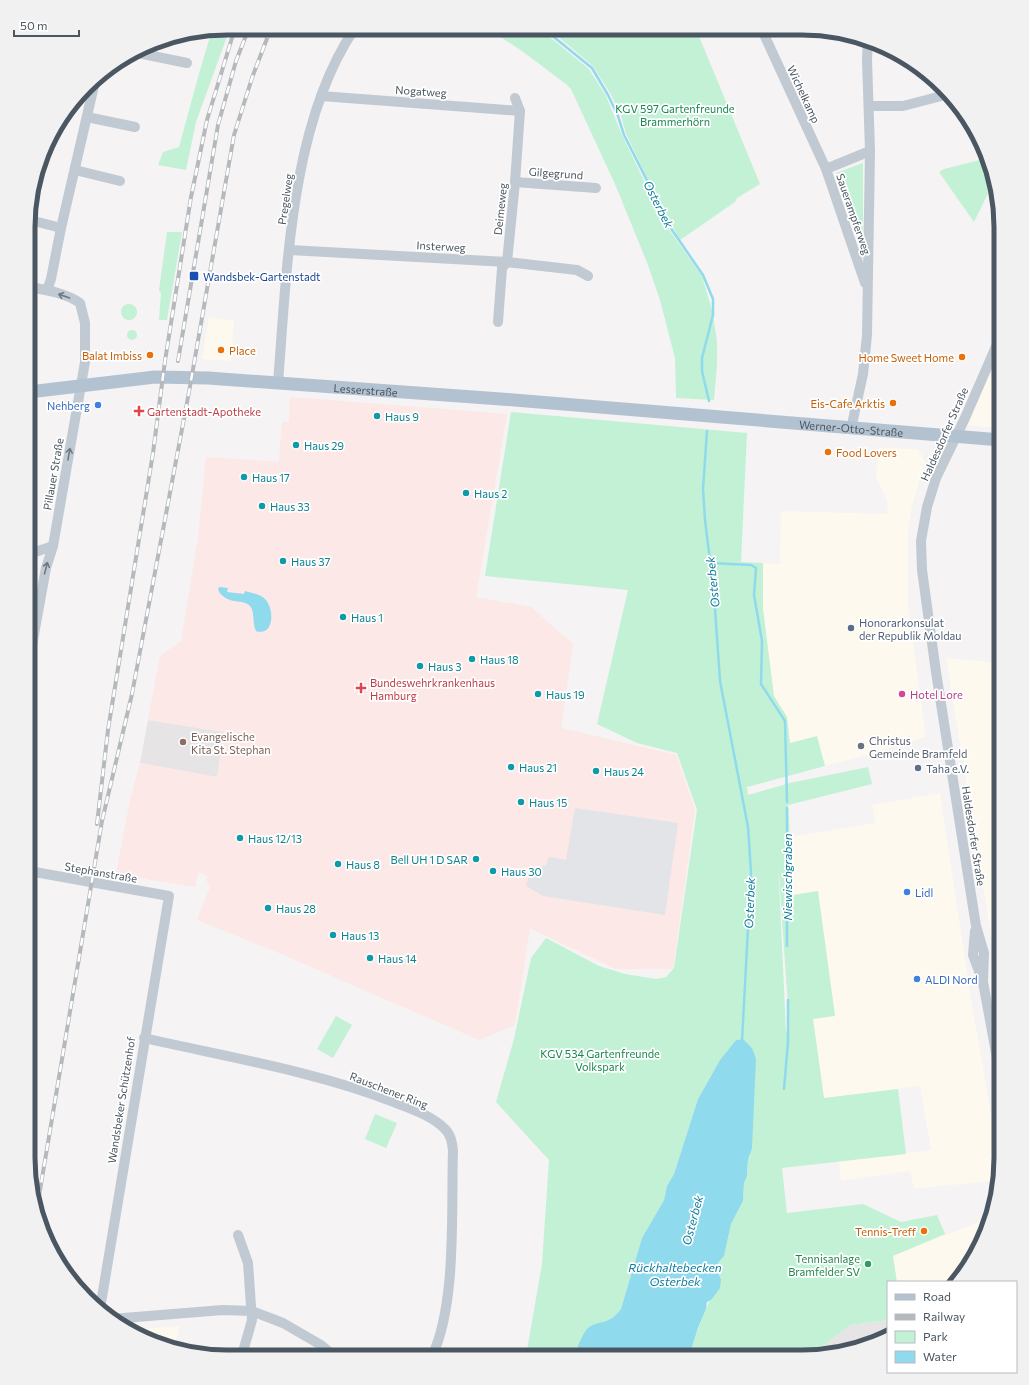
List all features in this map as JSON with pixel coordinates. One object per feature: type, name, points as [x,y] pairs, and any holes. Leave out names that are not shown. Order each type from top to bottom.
[{"type":"main road","name":"Lesserstraße","points":[[35,391],[155,377],[208,378],[702,416]]},
{"type":"main road","name":"Werner-Otto-Straße","points":[[702,416],[994,440]]},
{"type":"street","name":"Pregelweg","points":[[278,383],[290,250],[299,178],[321,96],[338,55],[351,35]]},
{"type":"street","name":"Wichelkamp","points":[[764,35],[826,169]]},
{"type":"street","name":"Sauerampferweg","points":[[851,428],[862,374],[867,335],[870,151],[868,47]]},
{"type":"street","points":[[144,54],[187,63]]},
{"type":"street","points":[[35,288],[47,290],[51,279],[61,228],[93,89]]},
{"type":"street","name":"Nogatweg","points":[[321,96],[520,111]]},
{"type":"street","points":[[869,106],[903,106],[942,96]]},
{"type":"street","name":"Deimeweg","points":[[498,322],[502,268],[507,262],[515,182],[520,111],[514,98]]},
{"type":"street","points":[[87,117],[135,127]]},
{"type":"street","name":"Sauerampferweg","points":[[868,290],[826,169],[870,151]]},
{"type":"street","points":[[75,170],[120,181]]},
{"type":"street","name":"Gilgegrund","points":[[515,182],[596,188]]},
{"type":"street","points":[[35,221],[61,228]]},
{"type":"street","name":"Insterweg","points":[[290,250],[507,262],[577,270],[588,276]]},
{"type":"street","name":"Pillauer Straße","points":[[35,629],[46,568],[53,546],[85,362],[84,318],[80,303],[47,290]]},
{"type":"street","name":"Haldesdorfer Straße","points":[[994,352],[956,437],[942,463],[931,494],[924,523],[921,552],[941,706],[976,926],[984,953],[983,982],[994,1042]]},
{"type":"street","points":[[35,552],[53,546]]},
{"type":"street","name":"Stephanstraße","points":[[35,872],[169,896]]},
{"type":"street","name":"Wandsbeker Schützenhof","points":[[101,1303],[144,1038],[169,896]]},
{"type":"street","name":"Rauschener Ring","points":[[144,1038],[300,1073],[345,1086],[416,1111],[437,1122],[446,1130],[452,1140],[453,1151],[449,1281],[439,1337],[434,1350]]},
{"type":"street","points":[[238,1235],[248,1263],[252,1311],[252,1320],[243,1350]]},
{"type":"street","points":[[121,1318],[223,1310],[252,1311],[283,1323],[327,1350]]},
{"type":"shaded area","points":[[209,317],[234,321],[231,361],[202,359]]},
{"type":"shaded area","points":[[994,357],[994,427],[965,425]]},
{"type":"shaded area","name":"Bundeswehrkrankenhaus Hamburg","points":[[290,397],[507,414],[476,597],[531,607],[573,644],[561,728],[676,755],[695,810],[673,969],[615,969],[530,928],[515,1025],[479,1040],[279,953],[197,920],[210,887],[206,879],[209,877],[198,872],[195,887],[116,874],[130,800],[140,763],[217,777],[224,732],[148,720],[160,656],[181,641],[198,538],[206,457],[279,462],[282,422],[289,422]]},
{"type":"shaded area","points":[[879,448],[918,449],[925,461],[911,511],[908,534],[908,605],[926,737],[853,759],[789,775],[790,743],[787,717],[774,697],[763,609],[763,563],[780,564],[781,511],[888,514],[887,500],[876,478]]},
{"type":"shaded area","points":[[946,658],[994,662],[994,955]]},
{"type":"shaded area","name":"Evangelische Kita St. Stephan","points":[[148,720],[224,732],[217,777],[140,763]]},
{"type":"shaded area","points":[[940,793],[971,999],[994,1130],[994,1171],[992,1181],[914,1189],[910,1171],[841,1181],[839,1161],[931,1150],[920,1086],[824,1098],[813,1018],[835,1015],[818,891],[793,895],[789,837],[875,823],[872,805]]},
{"type":"shaded area","points":[[575,808],[678,823],[665,915],[543,896],[526,886],[530,872],[546,865],[549,857],[566,860]]},
{"type":"shaded area","points":[[984,1220],[962,1265],[949,1281],[897,1281],[892,1256]]},
{"type":"shaded area","points":[[887,1320],[887,1330],[864,1340],[840,1346],[810,1350],[824,1345],[850,1325]]},
{"type":"shaded area","points":[[180,1326],[176,1343],[153,1335],[145,1331],[145,1329]]},
{"type":"green space","points":[[227,35],[196,122],[186,170],[158,165],[163,152],[179,147],[210,36]]},
{"type":"green space","points":[[496,35],[547,35],[589,69],[606,96],[622,135],[670,231],[702,276],[712,310],[717,341],[717,365],[714,400],[676,398],[675,358],[660,300],[648,265],[615,184],[571,89],[524,52]]},
{"type":"green space","name":"KGV 597 Gartenfreunde Brammerhörn","points":[[556,35],[698,35],[760,184],[737,198],[735,202],[680,240],[657,199],[626,134],[621,115],[610,93],[593,66]]},
{"type":"green space","points":[[982,160],[990,189],[974,222],[939,172],[944,169]]},
{"type":"green space","points":[[863,163],[863,258],[836,173]]},
{"type":"green space","points":[[167,232],[182,232],[167,320],[159,320],[161,293],[159,290]]},
{"type":"green space","points":[[129,304],[135,306],[137,312],[135,318],[129,320],[123,318],[121,312],[123,306]]},
{"type":"green space","points":[[130,330],[134,330],[136,331],[136,339],[130,340],[127,337],[127,333]]},
{"type":"green space","name":"KGV 534 Gartenfreunde Volkspark","points":[[511,412],[747,433],[741,562],[763,563],[763,609],[774,696],[787,717],[790,743],[817,736],[825,766],[747,787],[748,795],[790,783],[868,767],[872,784],[788,805],[793,895],[818,891],[835,1016],[813,1019],[824,1098],[898,1089],[906,1154],[782,1168],[787,1213],[863,1204],[901,1222],[937,1215],[945,1234],[893,1256],[897,1281],[887,1281],[887,1320],[850,1325],[824,1345],[810,1350],[691,1350],[707,1307],[721,1279],[717,1271],[718,1263],[724,1256],[731,1224],[743,1201],[744,1183],[750,1156],[752,1048],[742,1039],[736,1040],[720,1060],[698,1099],[674,1174],[667,1186],[664,1200],[642,1238],[621,1309],[612,1318],[592,1326],[579,1350],[527,1350],[542,1264],[549,1160],[496,1102],[514,1039],[531,958],[546,938],[599,966],[625,974],[656,979],[666,977],[674,968],[697,810],[677,753],[637,743],[597,724],[628,590],[485,576]],"holes":[[[778,861],[789,1020],[788,1032],[786,1031]]]},
{"type":"green space","points":[[336,1016],[352,1025],[333,1058],[317,1049]]},
{"type":"green space","points":[[375,1114],[397,1123],[386,1148],[365,1139]]},
{"type":"water","points":[[218,588],[228,588],[227,592],[244,594],[245,591],[263,597],[268,603],[271,615],[271,621],[266,630],[262,632],[256,631],[252,608],[244,602],[228,599],[223,596],[219,592]]},
{"type":"water","name":"Rückhaltebecken Osterbek","points":[[743,1039],[752,1048],[756,1059],[752,1148],[748,1160],[747,1176],[744,1183],[743,1201],[731,1224],[724,1256],[718,1263],[717,1271],[721,1279],[720,1288],[711,1300],[707,1302],[706,1309],[691,1350],[579,1350],[578,1346],[587,1329],[595,1324],[607,1321],[616,1315],[621,1309],[642,1238],[664,1200],[667,1186],[674,1174],[698,1099],[720,1060],[736,1040]]},
{"type":"waterway","name":"Osterbek","points":[[551,35],[592,68],[608,95],[618,116],[624,135],[672,230],[703,275],[713,299],[713,315],[702,358],[702,371],[709,401]]},
{"type":"waterway","name":"Osterbek","points":[[707,431],[703,489],[705,520],[714,594],[720,681],[748,827],[751,872],[742,1041]]},
{"type":"waterway","name":"Niewischgraben","points":[[710,563],[751,565],[756,568],[754,595],[762,641],[761,684],[785,721],[787,802]]},
{"type":"waterway","name":"Niewischgraben","points":[[787,808],[787,946]]},
{"type":"waterway","name":"Niewischgraben","points":[[784,1089],[788,1042],[788,1000]]},
{"type":"railway","points":[[97,824],[108,730],[153,453],[165,361],[191,197],[207,120],[233,35]]},
{"type":"railway","points":[[178,361],[218,125],[236,61],[246,35]]},
{"type":"railway","points":[[39,1196],[102,821],[132,694],[189,392],[234,135],[252,78],[268,35]]},
{"type":"place","name":"Wandsbek-Gartenstadt","points":[[194,276]]},
{"type":"place","name":"Place","points":[[221,350]]},
{"type":"place","name":"Balat Imbiss","points":[[150,355]]},
{"type":"place","name":"Home Sweet Home","points":[[962,357]]},
{"type":"place","name":"Eis-Cafe Arktis","points":[[893,403]]},
{"type":"place","name":"Nehberg","points":[[98,405]]},
{"type":"place","name":"Gartenstadt-Apotheke","points":[[139,411]]},
{"type":"place","name":"Haus 9","points":[[377,416]]},
{"type":"place","name":"Haus 29","points":[[296,445]]},
{"type":"place","name":"Food Lovers","points":[[828,452]]},
{"type":"place","name":"Haus 17","points":[[244,477]]},
{"type":"place","name":"Haus 2","points":[[466,493]]},
{"type":"place","name":"Haus 33","points":[[262,506]]},
{"type":"place","name":"Haus 37","points":[[283,561]]},
{"type":"place","name":"Haus 1","points":[[343,617]]},
{"type":"place","name":"Honorarkonsulat der Republik Moldau","points":[[851,628]]},
{"type":"place","name":"Haus 18","points":[[472,659]]},
{"type":"place","name":"Haus 3","points":[[420,666]]},
{"type":"place","name":"Bundeswehrkrankenhaus Hamburg","points":[[361,688]]},
{"type":"place","name":"Haus 19","points":[[538,694]]},
{"type":"place","name":"Hotel Lore","points":[[902,694]]},
{"type":"place","name":"Evangelische Kita St. Stephan","points":[[183,742]]},
{"type":"place","name":"Christus Gemeinde Bramfeld","points":[[861,746]]},
{"type":"place","name":"Haus 21","points":[[511,767]]},
{"type":"place","name":"Taha e.V.","points":[[918,768]]},
{"type":"place","name":"Haus 24","points":[[596,771]]},
{"type":"place","name":"Haus 15","points":[[521,802]]},
{"type":"place","name":"Haus 12/13","points":[[240,838]]},
{"type":"place","name":"Bell UH 1 D SAR","points":[[476,859]]},
{"type":"place","name":"Haus 8","points":[[338,864]]},
{"type":"place","name":"Haus 30","points":[[493,871]]},
{"type":"place","name":"Lidl","points":[[907,892]]},
{"type":"place","name":"Haus 28","points":[[268,908]]},
{"type":"place","name":"Haus 13","points":[[333,935]]},
{"type":"place","name":"Haus 14","points":[[370,958]]},
{"type":"place","name":"ALDI Nord","points":[[917,979]]},
{"type":"place","name":"Tennis-Treff","points":[[924,1231]]},
{"type":"place","name":"Tennisanlage Bramfelder SV","points":[[868,1264]]}]
